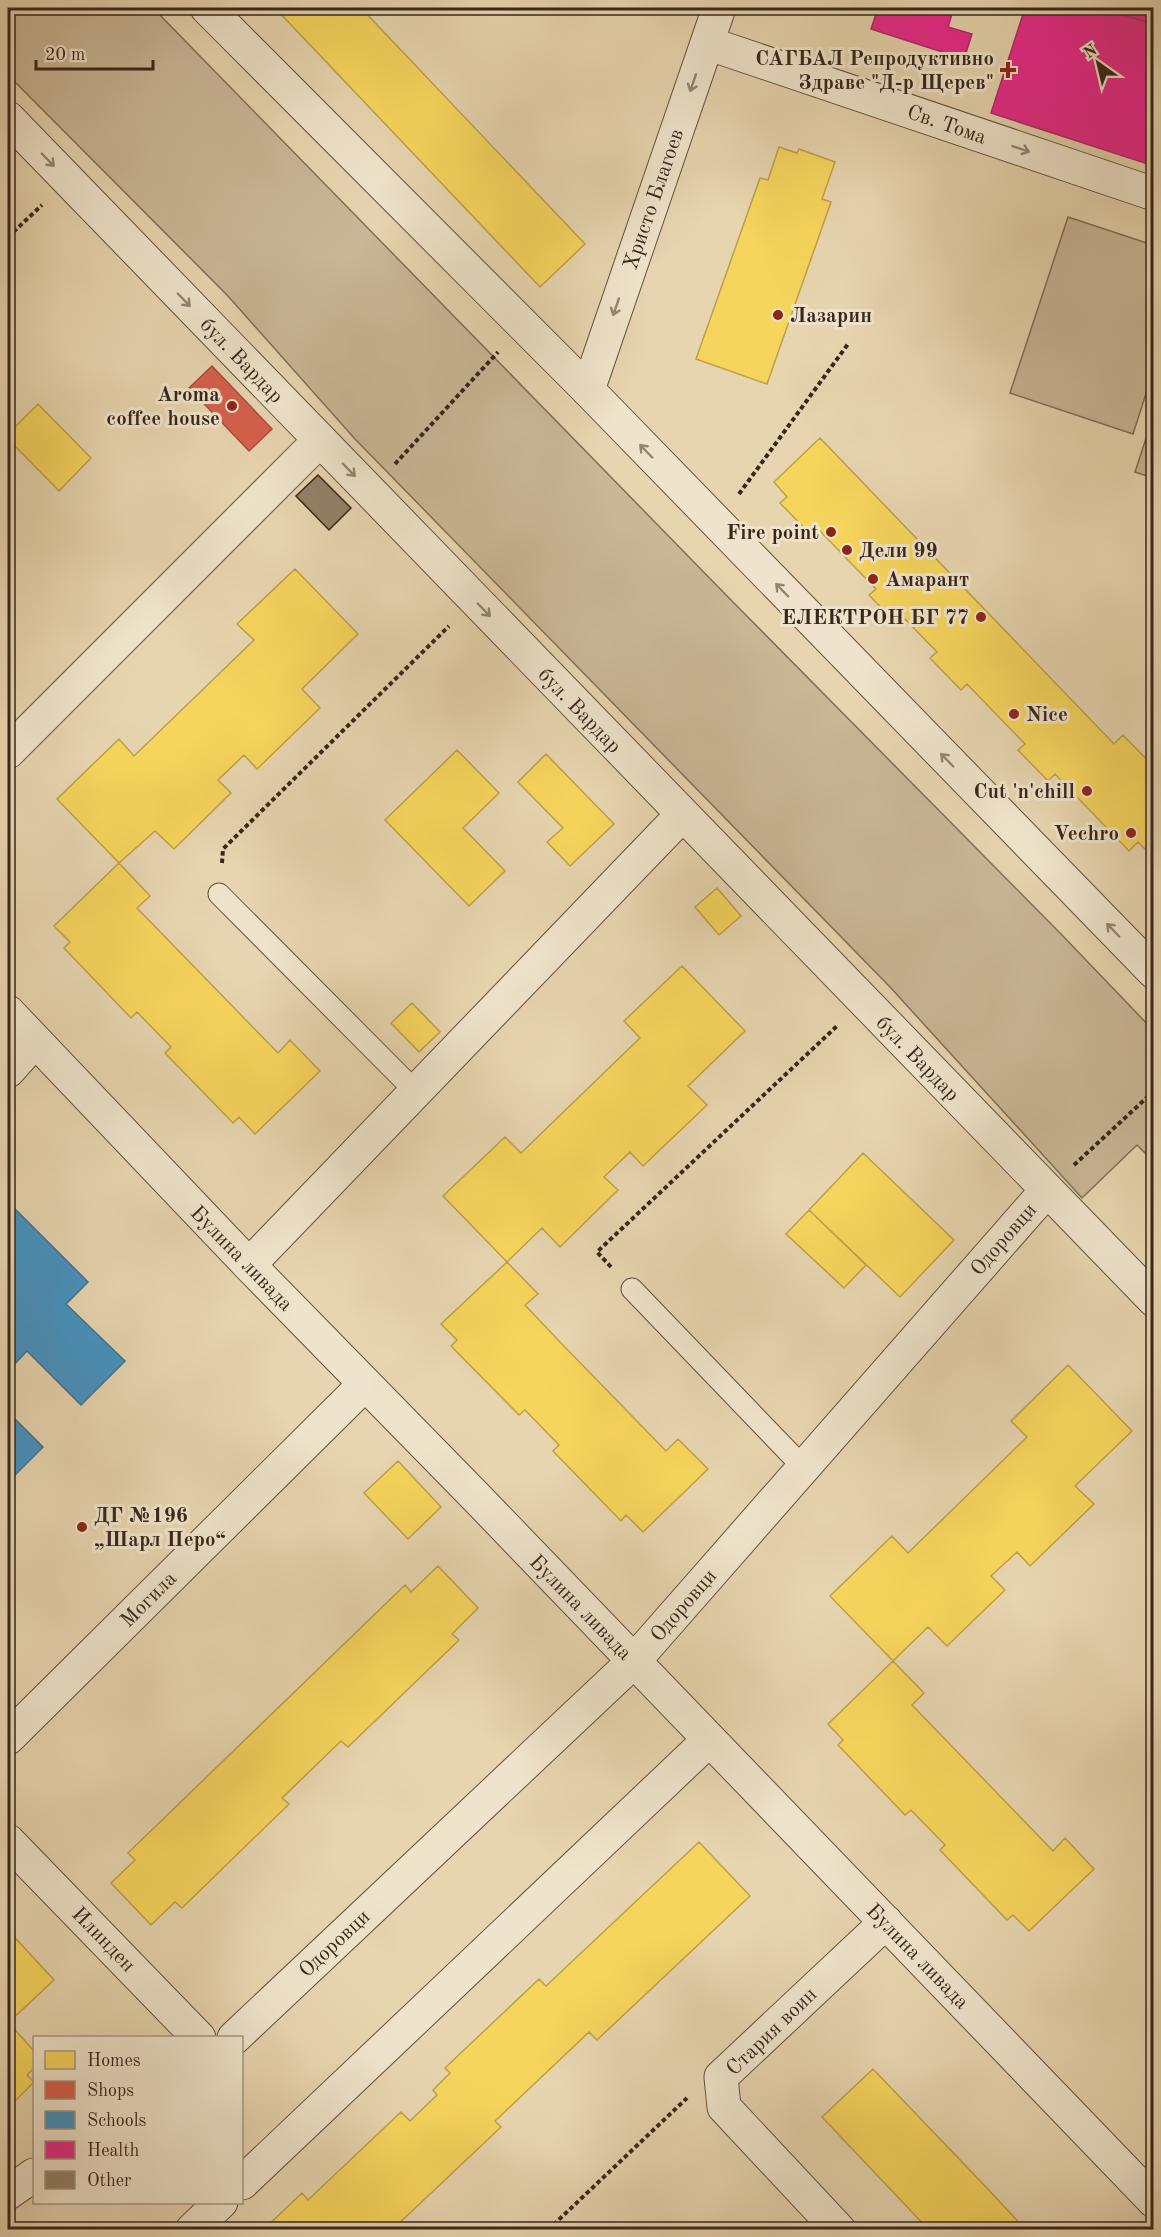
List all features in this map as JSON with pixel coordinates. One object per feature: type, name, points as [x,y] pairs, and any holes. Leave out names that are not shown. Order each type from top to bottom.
[{"type":"street","points":[[207,8],[588,390],[1154,972]]},
{"type":"street","name":"Христо Благоев","points":[[588,390],[719,8]]},
{"type":"street","name":"Св. Тома","points":[[706,43],[1154,194]]},
{"type":"street","name":"бул. Вардар","points":[[8,118],[1154,1300]]},
{"type":"street","points":[[8,752],[320,440]]},
{"type":"street","points":[[249,1265],[682,815]]},
{"type":"street","name":"Булина ливада","points":[[8,1012],[249,1265],[1154,2201]]},
{"type":"street","points":[[8,1071],[35,1041]]},
{"type":"street","name":"Одоровци","points":[[235,2036],[633,1662],[1047,1190]]},
{"type":"street","name":"Могила","points":[[8,1738],[365,1384]]},
{"type":"street","points":[[243,2182],[709,1740]]},
{"type":"street","name":"Илинден","points":[[8,1841],[198,2036]]},
{"type":"street","name":"Стария воин","points":[[839,2229],[724,2107],[721,2077],[886,1922]]},
{"type":"street","points":[[8,2193],[33,2176]]},
{"type":"street","points":[[192,2229],[219,2204]]},
{"type":"lane","points":[[219,894],[416,1092]]},
{"type":"lane","points":[[632,1289],[804,1468]]},
{"type":"path","points":[[8,237],[68,180]]},
{"type":"path","points":[[370,492],[523,325]]},
{"type":"path","points":[[717,524],[848,345]]},
{"type":"path","points":[[219,894],[223,849],[475,601]]},
{"type":"path","points":[[1148,645],[1154,640]]},
{"type":"path","points":[[632,1289],[597,1252],[863,1002]]},
{"type":"path","points":[[1047,1190],[1154,1091]]},
{"type":"path","points":[[548,2229],[694,2092],[721,2077]]},
{"type":"shaded area","points":[[8,8],[153,8],[1153,1030],[1153,1161],[1137,1145],[1082,1198],[890,987],[355,439],[227,295],[8,75]]},
{"type":"shaded area","points":[[1068,217],[1153,245],[1153,372],[1133,434],[1010,393]]},
{"type":"shaded area","points":[[1153,417],[1153,478],[1135,472]]},
{"type":"building: Homes","points":[[275,8],[361,8],[585,244],[540,287]]},
{"type":"building: Homes","points":[[779,147],[797,153],[799,149],[835,162],[822,199],[831,202],[767,384],[696,359],[760,178],[768,180]]},
{"type":"building: Homes","points":[[38,404],[91,458],[59,491],[8,439],[8,434]]},
{"type":"building: Homes","points":[[820,438],[1114,744],[1123,735],[1154,767],[1154,858],[1138,842],[1129,851],[1055,774],[1048,781],[1018,750],[1025,744],[967,684],[961,690],[930,658],[937,652],[905,619],[899,626],[869,595],[876,589],[819,530],[812,536],[780,503],[787,497],[774,482]]},
{"type":"building: Homes","points":[[295,569],[358,634],[302,689],[320,708],[257,769],[244,755],[218,780],[231,793],[174,849],[155,831],[119,863],[57,799],[119,739],[134,756],[254,640],[237,624]]},
{"type":"building: Homes","points":[[457,750],[499,793],[463,828],[505,871],[469,906],[385,820]]},
{"type":"building: Homes","points":[[546,754],[614,824],[570,866],[547,842],[563,828],[518,782]]},
{"type":"building: Homes","points":[[119,863],[150,896],[137,908],[278,1053],[290,1040],[320,1071],[255,1134],[239,1117],[233,1123],[165,1053],[171,1047],[137,1012],[131,1018],[64,948],[70,942],[54,926]]},
{"type":"building: Homes","points":[[717,888],[741,916],[719,935],[695,907]]},
{"type":"building: Homes","points":[[682,966],[745,1031],[688,1086],[707,1105],[643,1166],[630,1152],[604,1177],[618,1190],[560,1247],[542,1228],[507,1262],[443,1196],[505,1137],[521,1153],[640,1038],[624,1021]]},
{"type":"building: Homes","points":[[412,1003],[440,1032],[419,1052],[391,1023]]},
{"type":"building: Homes","points":[[863,1153],[954,1240],[900,1297],[809,1210]]},
{"type":"building: Homes","points":[[809,1210],[866,1265],[844,1288],[786,1234]]},
{"type":"building: Homes","points":[[507,1262],[538,1294],[525,1305],[560,1342],[666,1451],[678,1439],[708,1469],[643,1532],[626,1515],[621,1521],[553,1451],[559,1445],[525,1410],[519,1415],[451,1346],[457,1340],[441,1324]]},
{"type":"building: Homes","points":[[1068,1365],[1132,1431],[1075,1486],[1094,1504],[1030,1566],[1017,1552],[991,1576],[1005,1590],[947,1646],[928,1627],[893,1661],[830,1596],[892,1536],[908,1553],[1027,1437],[1011,1421]]},
{"type":"building: Homes","points":[[398,1461],[441,1507],[408,1539],[364,1493]]},
{"type":"building: Homes","points":[[438,1566],[478,1608],[452,1634],[459,1640],[348,1747],[341,1741],[282,1798],[289,1804],[182,1908],[175,1902],[151,1925],[111,1883],[135,1860],[128,1853],[405,1585],[411,1592]]},
{"type":"building: Homes","points":[[893,1661],[924,1693],[912,1705],[1053,1851],[1065,1838],[1094,1869],[1029,1931],[1013,1915],[1007,1920],[940,1850],[945,1845],[911,1810],[905,1815],[838,1745],[843,1740],[828,1724]]},
{"type":"building: Homes","points":[[699,1842],[750,1896],[597,2040],[589,2032],[495,2121],[501,2127],[392,2230],[263,2230],[302,2193],[308,2200],[401,2112],[410,2121],[437,2095],[433,2090],[450,2073],[445,2068],[539,1979],[546,1986]]},
{"type":"building: Homes","points":[[8,1930],[54,1980],[8,2023]]},
{"type":"building: Homes","points":[[8,2022],[33,2050],[33,2069],[27,2075],[33,2083],[8,2108]]},
{"type":"building: Homes","points":[[873,2069],[1026,2230],[929,2230],[822,2117]]},
{"type":"building: Shops","points":[[212,366],[272,429],[249,451],[189,388]]},
{"type":"building: Schools","points":[[8,1202],[88,1282],[66,1304],[125,1361],[81,1405],[27,1351],[8,1371]]},
{"type":"building: Schools","points":[[8,1412],[43,1447],[8,1482]]},
{"type":"building: Health","points":[[878,8],[954,8],[948,27],[972,34],[964,59],[871,29]]},
{"type":"building: Health","points":[[1025,8],[1101,8],[1154,24],[1154,166],[991,113]]},
{"type":"building: Health","points":[[1101,8],[1154,8],[1154,24],[1153,24]]},
{"type":"building: Other","points":[[318,475],[351,508],[329,530],[296,496]]},
{"type":"place","name":"САГБАЛ Репродуктивно Здраве \"Д-р Щерев\"","points":[[1008,70]]},
{"type":"place","name":"Лазарин","points":[[778,315]]},
{"type":"place","name":"Aroma coffee house","points":[[232,406]]},
{"type":"place","name":"Fire point","points":[[831,532]]},
{"type":"place","name":"Дели 99","points":[[847,550]]},
{"type":"place","name":"Амарант","points":[[873,579]]},
{"type":"place","name":"ЕЛЕКТРОН БГ 77","points":[[981,617]]},
{"type":"place","name":"Nice","points":[[1014,714]]},
{"type":"place","name":"Cut 'n'chill","points":[[1087,791]]},
{"type":"place","name":"Vechro","points":[[1131,833]]},
{"type":"place","name":"ДГ №196 „Шарл Перо“","points":[[82,1527]]}]
